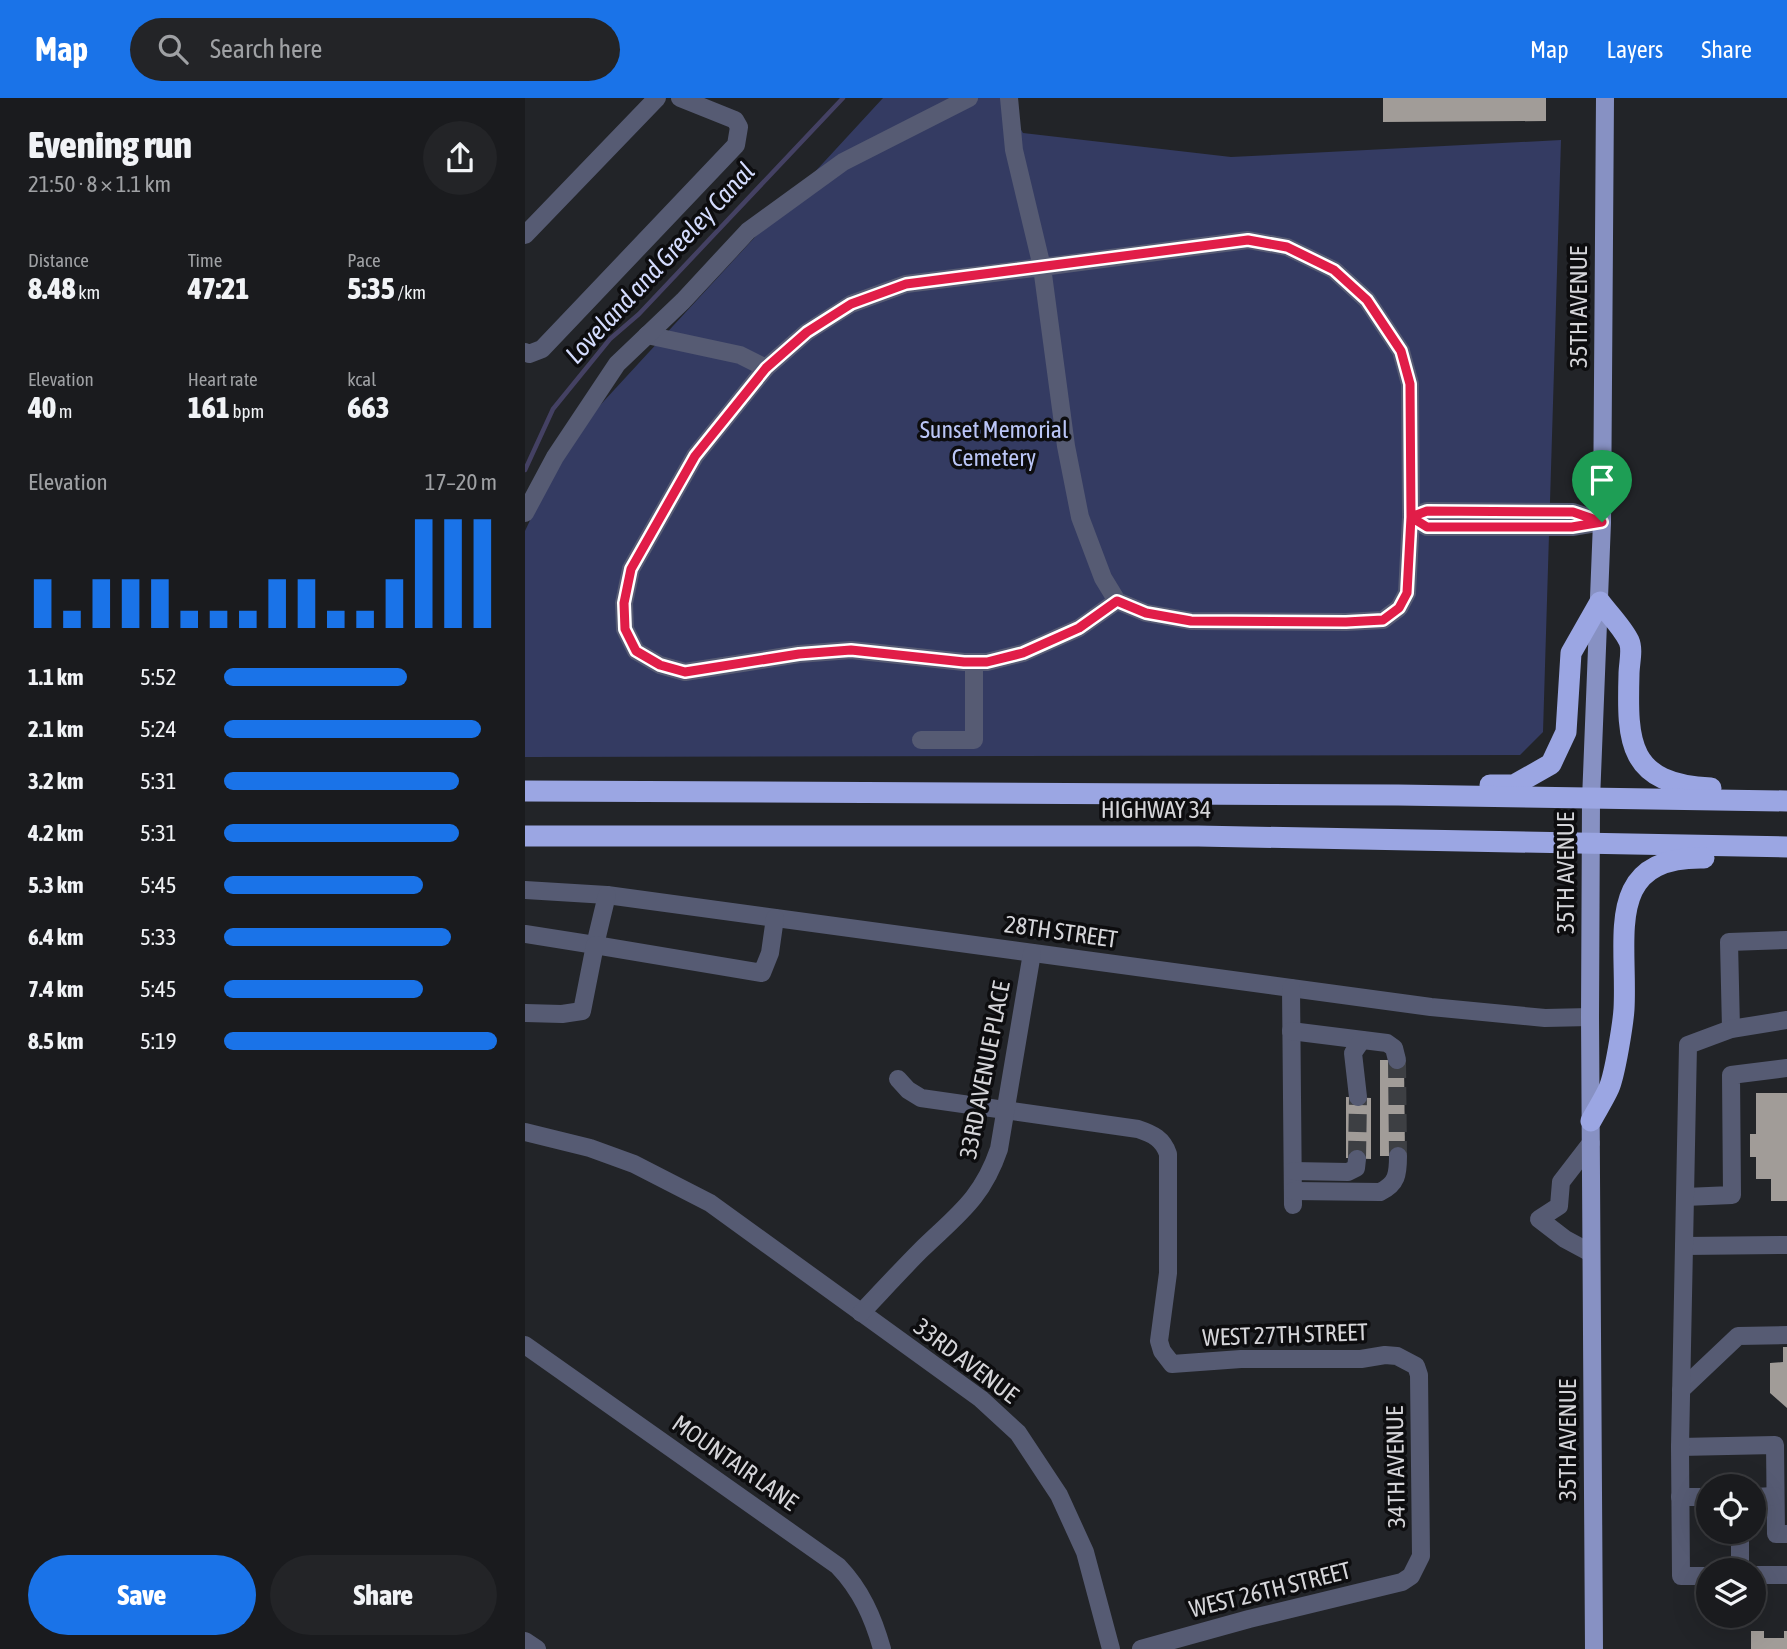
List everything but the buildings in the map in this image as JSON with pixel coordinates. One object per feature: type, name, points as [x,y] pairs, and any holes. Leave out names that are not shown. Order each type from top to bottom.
[{"type":"highway","points":[[1398,795],[1427,786],[1514,785],[1551,764],[1566,732],[1571,653],[1600,602],[1630,643],[1629,734],[1636,753],[1649,769],[1672,783],[1692,787],[1787,792]]},
{"type":"highway","name":"HIGHWAY 34","points":[[525,791],[1398,795],[1787,801]]},
{"type":"highway","name":"HIGHWAY 34","points":[[525,836],[1198,836],[1787,847]]},
{"type":"highway","points":[[1591,1121],[1610,1086],[1624,1011],[1625,913],[1629,894],[1636,884],[1650,868],[1668,860],[1687,857],[1787,859]]},
{"type":"main road","name":"35TH AVENUE","points":[[1594,1649],[1591,800],[1602,522],[1605,98]]},
{"type":"street","points":[[525,234],[657,98]]},
{"type":"street","points":[[525,352],[529,354],[542,349],[736,145],[739,127],[735,120],[680,98]]},
{"type":"street","points":[[525,513],[555,457],[617,364],[683,301],[748,231],[843,162],[969,98]]},
{"type":"street","points":[[1009,98],[1014,150],[1042,267],[1066,446],[1080,517],[1103,578],[1117,601],[1146,613],[1191,621],[1383,620],[1399,608],[1407,593],[1411,517],[1410,384],[1401,351],[1367,300],[1334,270],[1287,247],[1248,240],[1042,267],[906,284],[851,304],[807,332],[766,368],[695,456],[631,569],[624,603],[625,629],[636,651],[660,665],[685,672],[785,656],[851,650],[987,662],[1023,653],[1079,628],[1117,601]]},
{"type":"street","points":[[647,335],[740,355],[766,368]]},
{"type":"street","points":[[1411,517],[1427,527],[1572,527],[1602,522]]},
{"type":"street","points":[[921,740],[974,740],[974,662]]},
{"type":"street","name":"28TH STREET","points":[[525,890],[607,895],[1431,1007],[1532,1017],[1590,1017]]},
{"type":"street","points":[[525,1013],[562,1014],[582,1011],[607,895]]},
{"type":"street","points":[[525,934],[762,973],[770,953],[775,918]]},
{"type":"street","points":[[1731,1029],[1729,942],[1787,940]]},
{"type":"street","name":"33RD AVENUE PLACE","points":[[861,1313],[920,1251],[969,1206],[982,1188],[999,1149],[1031,953]]},
{"type":"street","points":[[1291,988],[1293,1198],[1380,1192],[1391,1186],[1396,1176],[1398,1156]]},
{"type":"street","points":[[1696,1576],[1681,1576],[1680,1447],[1688,1045],[1731,1029],[1787,1020]]},
{"type":"street","points":[[1291,1031],[1387,1044],[1394,1048],[1397,1060]]},
{"type":"street","points":[[1358,1097],[1353,1053],[1362,1040]]},
{"type":"street","points":[[1685,1197],[1733,1195],[1731,1075],[1787,1068]]},
{"type":"street","points":[[898,1079],[908,1090],[921,1098],[1006,1110]]},
{"type":"street","name":"WEST 27TH STREET","points":[[1006,1110],[1138,1129],[1151,1133],[1165,1145],[1168,1154],[1168,1273],[1159,1341],[1166,1358],[1172,1364],[1241,1359],[1361,1359],[1385,1355],[1407,1359]]},
{"type":"street","name":"33RD AVENUE","points":[[525,1132],[590,1148],[634,1164],[710,1203],[981,1399],[1018,1433],[1059,1495],[1085,1552],[1111,1649]]},
{"type":"street","points":[[1591,1143],[1561,1182],[1559,1206],[1539,1219],[1565,1239],[1591,1252]]},
{"type":"street","points":[[1293,1171],[1348,1172],[1356,1168],[1357,1159]]},
{"type":"street","points":[[1684,1245],[1787,1245]]},
{"type":"street","points":[[1681,1390],[1738,1336],[1787,1335]]},
{"type":"street","name":"MOUNTAIR LANE","points":[[525,1345],[838,1566],[856,1584],[876,1625],[882,1649]]},
{"type":"street","name":"34TH AVENUE","points":[[1407,1359],[1416,1366],[1419,1375],[1421,1556],[1411,1576]]},
{"type":"street","points":[[1680,1447],[1775,1445],[1781,1459],[1775,1496],[1776,1534],[1787,1534]]},
{"type":"street","points":[[1766,1496],[1775,1496]]},
{"type":"street","points":[[1680,1497],[1696,1497]]},
{"type":"street","points":[[1766,1576],[1787,1575]]},
{"type":"street","name":"WEST 26TH STREET","points":[[1141,1649],[1402,1581],[1411,1576]]},
{"type":"street","points":[[525,1641],[537,1649]]},
{"type":"green space","name":"Sunset Memorial Cemetery","points":[[883,98],[1001,98],[1023,133],[1231,157],[1561,140],[1543,732],[1520,755],[525,757],[525,531],[568,440]]},
{"type":"waterway","name":"Loveland and Greeley Canal","points":[[525,470],[553,409],[610,339],[639,314],[843,98]]},
{"type":"tunnel","points":[[1397,1060],[1398,1156]]},
{"type":"tunnel","points":[[1357,1159],[1358,1097]]},
{"type":"route","points":[[1602,522],[1572,527],[1427,527],[1411,517],[1407,593],[1399,608],[1383,620],[1191,621],[1146,613],[1117,601],[1079,628],[1023,653],[987,662],[851,650],[799,654],[685,672],[660,665],[636,651],[625,629],[624,603],[631,569],[695,456],[766,368],[807,332],[851,304],[906,284],[1248,240],[1287,247],[1334,270],[1367,300],[1401,351],[1410,384],[1411,517],[1427,511],[1573,512],[1602,522]]}]
